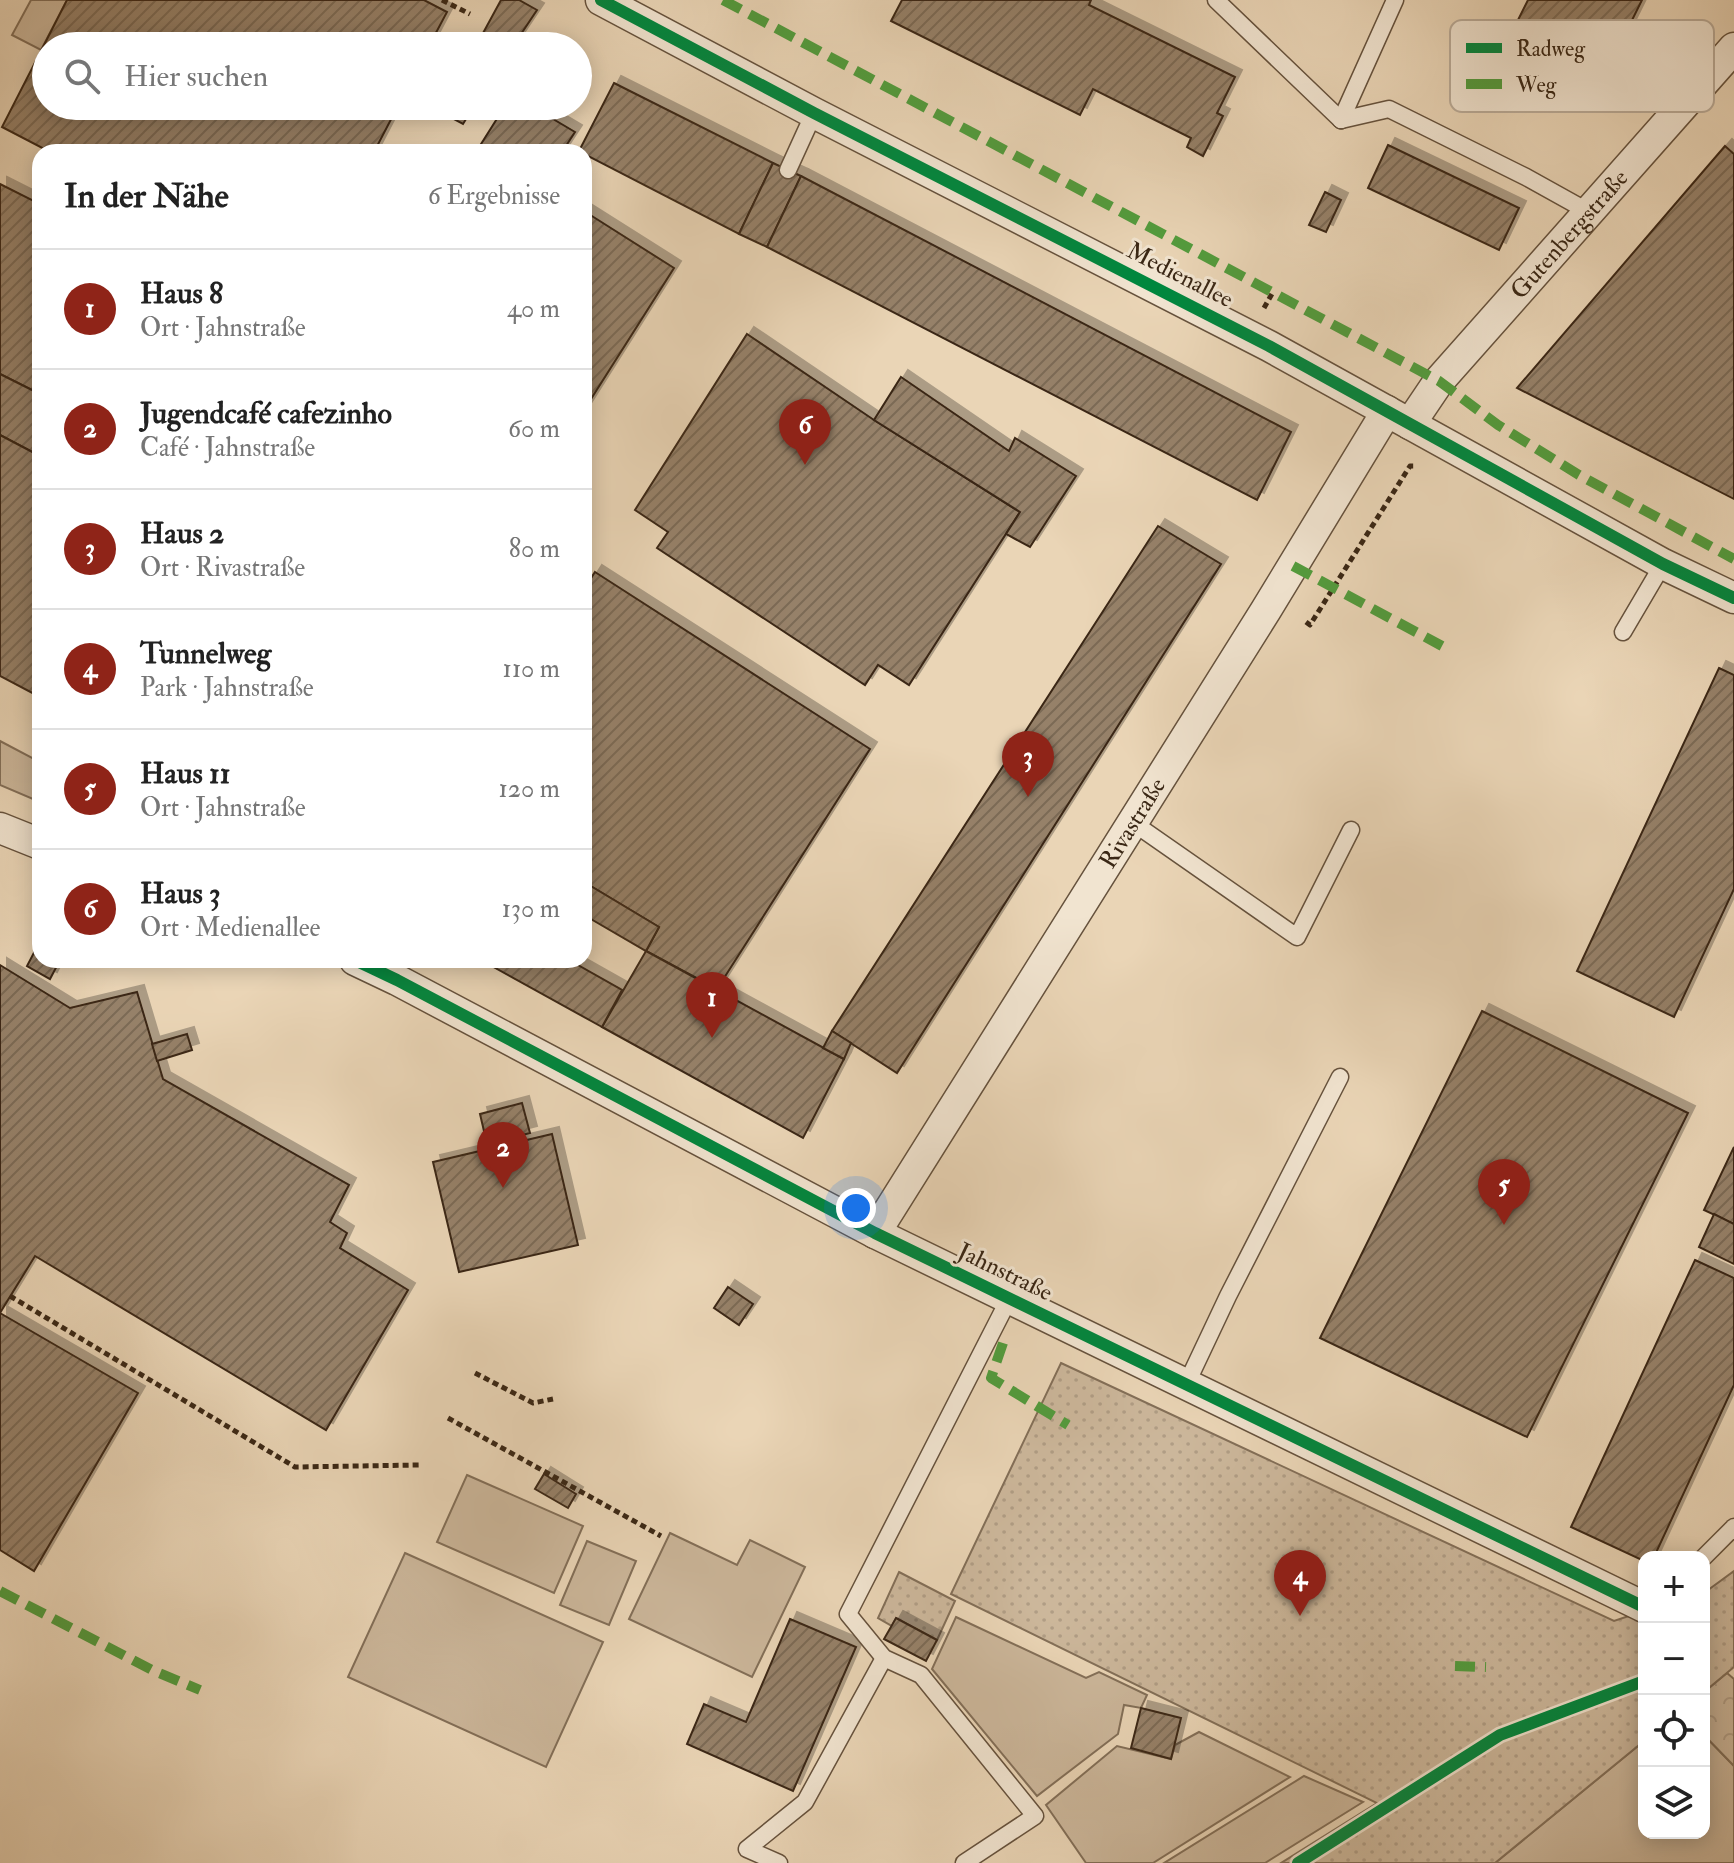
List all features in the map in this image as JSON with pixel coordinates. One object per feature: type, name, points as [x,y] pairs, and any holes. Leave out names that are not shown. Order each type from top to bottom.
[{"type":"street","name":"Medienallee","points":[[601,0],[640,9],[814,113],[1269,346],[1663,564],[1734,598]]},
{"type":"street","name":"Gutenbergstraße","points":[[1714,71],[1734,48]]},
{"type":"street","name":"Gutenbergstraße","points":[[1398,418],[1439,381],[1677,112]]},
{"type":"street","name":"Rivastraße","points":[[875,1233],[1266,610],[1398,418]]},
{"type":"street","points":[[0,828],[32,841]]},
{"type":"street","name":"Jahnstraße","points":[[372,968],[875,1233],[1638,1604]]},
{"type":"lane","points":[[1216,0],[1341,120]]},
{"type":"lane","points":[[1341,120],[1395,0]]},
{"type":"lane","points":[[1341,120],[1389,109],[1589,212]]},
{"type":"lane","points":[[788,170],[814,113]]},
{"type":"lane","points":[[1623,632],[1663,564]]},
{"type":"lane","points":[[1132,822],[1297,937],[1351,830]]},
{"type":"lane","points":[[1186,1385],[1340,1077]]},
{"type":"lane","points":[[964,1863],[1035,1816],[921,1675],[884,1658],[848,1614],[1009,1299]]},
{"type":"lane","points":[[1710,1551],[1734,1527]]},
{"type":"lane","points":[[779,1863],[747,1849],[805,1802],[884,1658]]},
{"type":"path","points":[[442,0],[470,14]]},
{"type":"path","points":[[1306,622],[1310,625],[1410,466],[1419,466]]},
{"type":"path","points":[[10,1296],[295,1467],[419,1465]]},
{"type":"path","points":[[475,1373],[533,1403],[553,1399]]},
{"type":"path","points":[[448,1418],[661,1536]]},
{"type":"green space","points":[[31,0],[67,0],[50,32],[32,32],[32,45],[12,35]]},
{"type":"green space","points":[[0,741],[32,758],[32,799],[0,785]]},
{"type":"green space","points":[[1061,1363],[1614,1621],[1638,1613],[1638,1746],[1495,1863],[1281,1863],[1377,1803],[951,1594]]},
{"type":"green space","points":[[467,1475],[583,1526],[554,1593],[437,1542]]},
{"type":"green space","points":[[670,1533],[737,1565],[750,1540],[805,1567],[752,1677],[629,1619]]},
{"type":"green space","points":[[587,1541],[636,1561],[609,1625],[560,1605]]},
{"type":"green space","points":[[405,1553],[603,1642],[546,1767],[348,1677]]},
{"type":"green space","points":[[1734,1571],[1734,1667],[1710,1687],[1710,1623],[1710,1589]]},
{"type":"green space","points":[[899,1572],[955,1601],[937,1640],[896,1618],[892,1626],[878,1618]]},
{"type":"green space","points":[[956,1617],[1086,1678],[1099,1672],[1147,1695],[1141,1708],[1124,1705],[1118,1734],[1037,1796],[932,1669]]},
{"type":"green space","points":[[1727,1673],[1734,1679],[1734,1766],[1710,1741],[1710,1687]]},
{"type":"green space","points":[[1199,1732],[1290,1777],[1153,1863],[1086,1863],[1046,1805],[1117,1746],[1171,1759],[1175,1745]]},
{"type":"green space","points":[[1710,1741],[1734,1766],[1734,1863],[1495,1863],[1638,1746],[1638,1839],[1710,1839]]},
{"type":"green space","points":[[1304,1776],[1363,1802],[1265,1863],[1164,1863]]},
{"type":"building","points":[[67,0],[424,0],[447,12],[436,32],[51,32]]},
{"type":"building","points":[[501,0],[519,0],[537,10],[522,32],[484,32]]},
{"type":"building","points":[[902,0],[1091,0],[1089,5],[1235,77],[1217,113],[1223,116],[1203,156],[1187,147],[1191,138],[1093,89],[1080,115],[891,21]]},
{"type":"building","points":[[1528,0],[1642,0],[1632,20],[1518,20]]},
{"type":"building","points":[[32,68],[32,120],[391,120],[378,144],[35,144],[2,127]]},
{"type":"building","points":[[614,83],[773,163],[739,234],[592,158],[592,144],[583,144]]},
{"type":"building","points":[[496,120],[555,120],[575,132],[567,144],[481,144]]},
{"type":"building","points":[[1388,145],[1519,208],[1499,250],[1368,188]]},
{"type":"building","points":[[1725,146],[1734,154],[1734,499],[1517,388]]},
{"type":"building","points":[[773,163],[801,176],[767,247],[739,234]]},
{"type":"building","points":[[801,176],[1291,432],[1257,500],[767,247]]},
{"type":"building","points":[[0,184],[32,200],[32,390],[0,374]]},
{"type":"building","points":[[1325,192],[1341,200],[1326,232],[1309,225]]},
{"type":"building","points":[[592,216],[674,268],[592,397]]},
{"type":"building","points":[[747,334],[874,420],[1020,512],[909,685],[878,665],[865,685],[657,548],[668,532],[635,510]]},
{"type":"building","points":[[0,374],[32,390],[32,452],[0,435]]},
{"type":"building","points":[[901,377],[1009,451],[1015,438],[1076,476],[1030,547],[1006,534],[1020,512],[874,420]]},
{"type":"building","points":[[0,435],[32,452],[32,693],[0,676]]},
{"type":"building","points":[[1158,526],[1221,564],[897,1073],[832,1031]]},
{"type":"building","points":[[595,572],[870,749],[717,989],[646,951],[659,927],[592,887],[592,577]]},
{"type":"building","points":[[1719,668],[1734,675],[1734,889],[1674,1017],[1577,971]]},
{"type":"building","points":[[592,887],[659,927],[646,951],[592,920]]},
{"type":"building","points":[[646,951],[844,1059],[803,1138],[602,1027]]},
{"type":"building","points":[[32,956],[32,968],[56,968],[50,979],[27,966]]},
{"type":"building","points":[[0,965],[70,1008],[137,992],[163,1079],[349,1185],[330,1222],[347,1233],[340,1248],[408,1290],[326,1430],[35,1256],[0,1313]]},
{"type":"building","points":[[495,968],[583,968],[622,990],[602,1027]]},
{"type":"building","points":[[1482,1011],[1688,1113],[1527,1437],[1320,1338]]},
{"type":"building","points":[[832,1031],[851,1043],[844,1059],[823,1048]]},
{"type":"building","points":[[187,1034],[192,1050],[157,1061],[152,1044]]},
{"type":"building","points":[[522,1103],[530,1133],[487,1144],[480,1114]]},
{"type":"building","points":[[552,1134],[578,1245],[459,1272],[433,1162]]},
{"type":"building","points":[[1734,1147],[1734,1224],[1704,1210]]},
{"type":"building","points":[[1714,1214],[1734,1224],[1734,1264],[1699,1247]]},
{"type":"building","points":[[1695,1260],[1734,1278],[1734,1385],[1657,1551],[1638,1551],[1638,1558],[1571,1527]]},
{"type":"building","points":[[728,1287],[753,1304],[739,1325],[714,1308]]},
{"type":"building","points":[[0,1313],[138,1393],[34,1571],[0,1550]]},
{"type":"building","points":[[544,1474],[576,1494],[568,1508],[535,1489]]},
{"type":"building","points":[[896,1618],[937,1640],[926,1661],[884,1639]]},
{"type":"building","points":[[790,1619],[856,1647],[793,1791],[687,1744],[704,1704],[746,1722]]},
{"type":"building","points":[[1141,1708],[1181,1718],[1171,1759],[1131,1748]]},
{"type":"marked path","points":[[723,0],[1439,381],[1498,425],[1579,475],[1734,559]]},
{"type":"marked path","points":[[1293,566],[1442,646]]},
{"type":"marked path","points":[[1003,1343],[991,1378],[1068,1425]]},
{"type":"marked path","points":[[0,1591],[152,1670],[200,1690]]},
{"type":"marked path","points":[[1455,1666],[1486,1667]]},
{"type":"cycle path","points":[[601,0],[1269,346],[1663,564],[1734,598]]},
{"type":"cycle path","points":[[372,968],[875,1233],[1638,1604]]},
{"type":"cycle path","points":[[1298,1863],[1500,1735],[1638,1683]]},
{"type":"place","name":"Haus 3","points":[[805,465]]},
{"type":"place","name":"Haus 2","points":[[1028,797]]},
{"type":"place","name":"Haus 8","points":[[712,1038]]},
{"type":"place","name":"Jugendcafé cafezinho","points":[[503,1188]]},
{"type":"place","name":"Haus 11","points":[[1504,1225]]},
{"type":"place","name":"Tunnelweg","points":[[1300,1616]]}]
